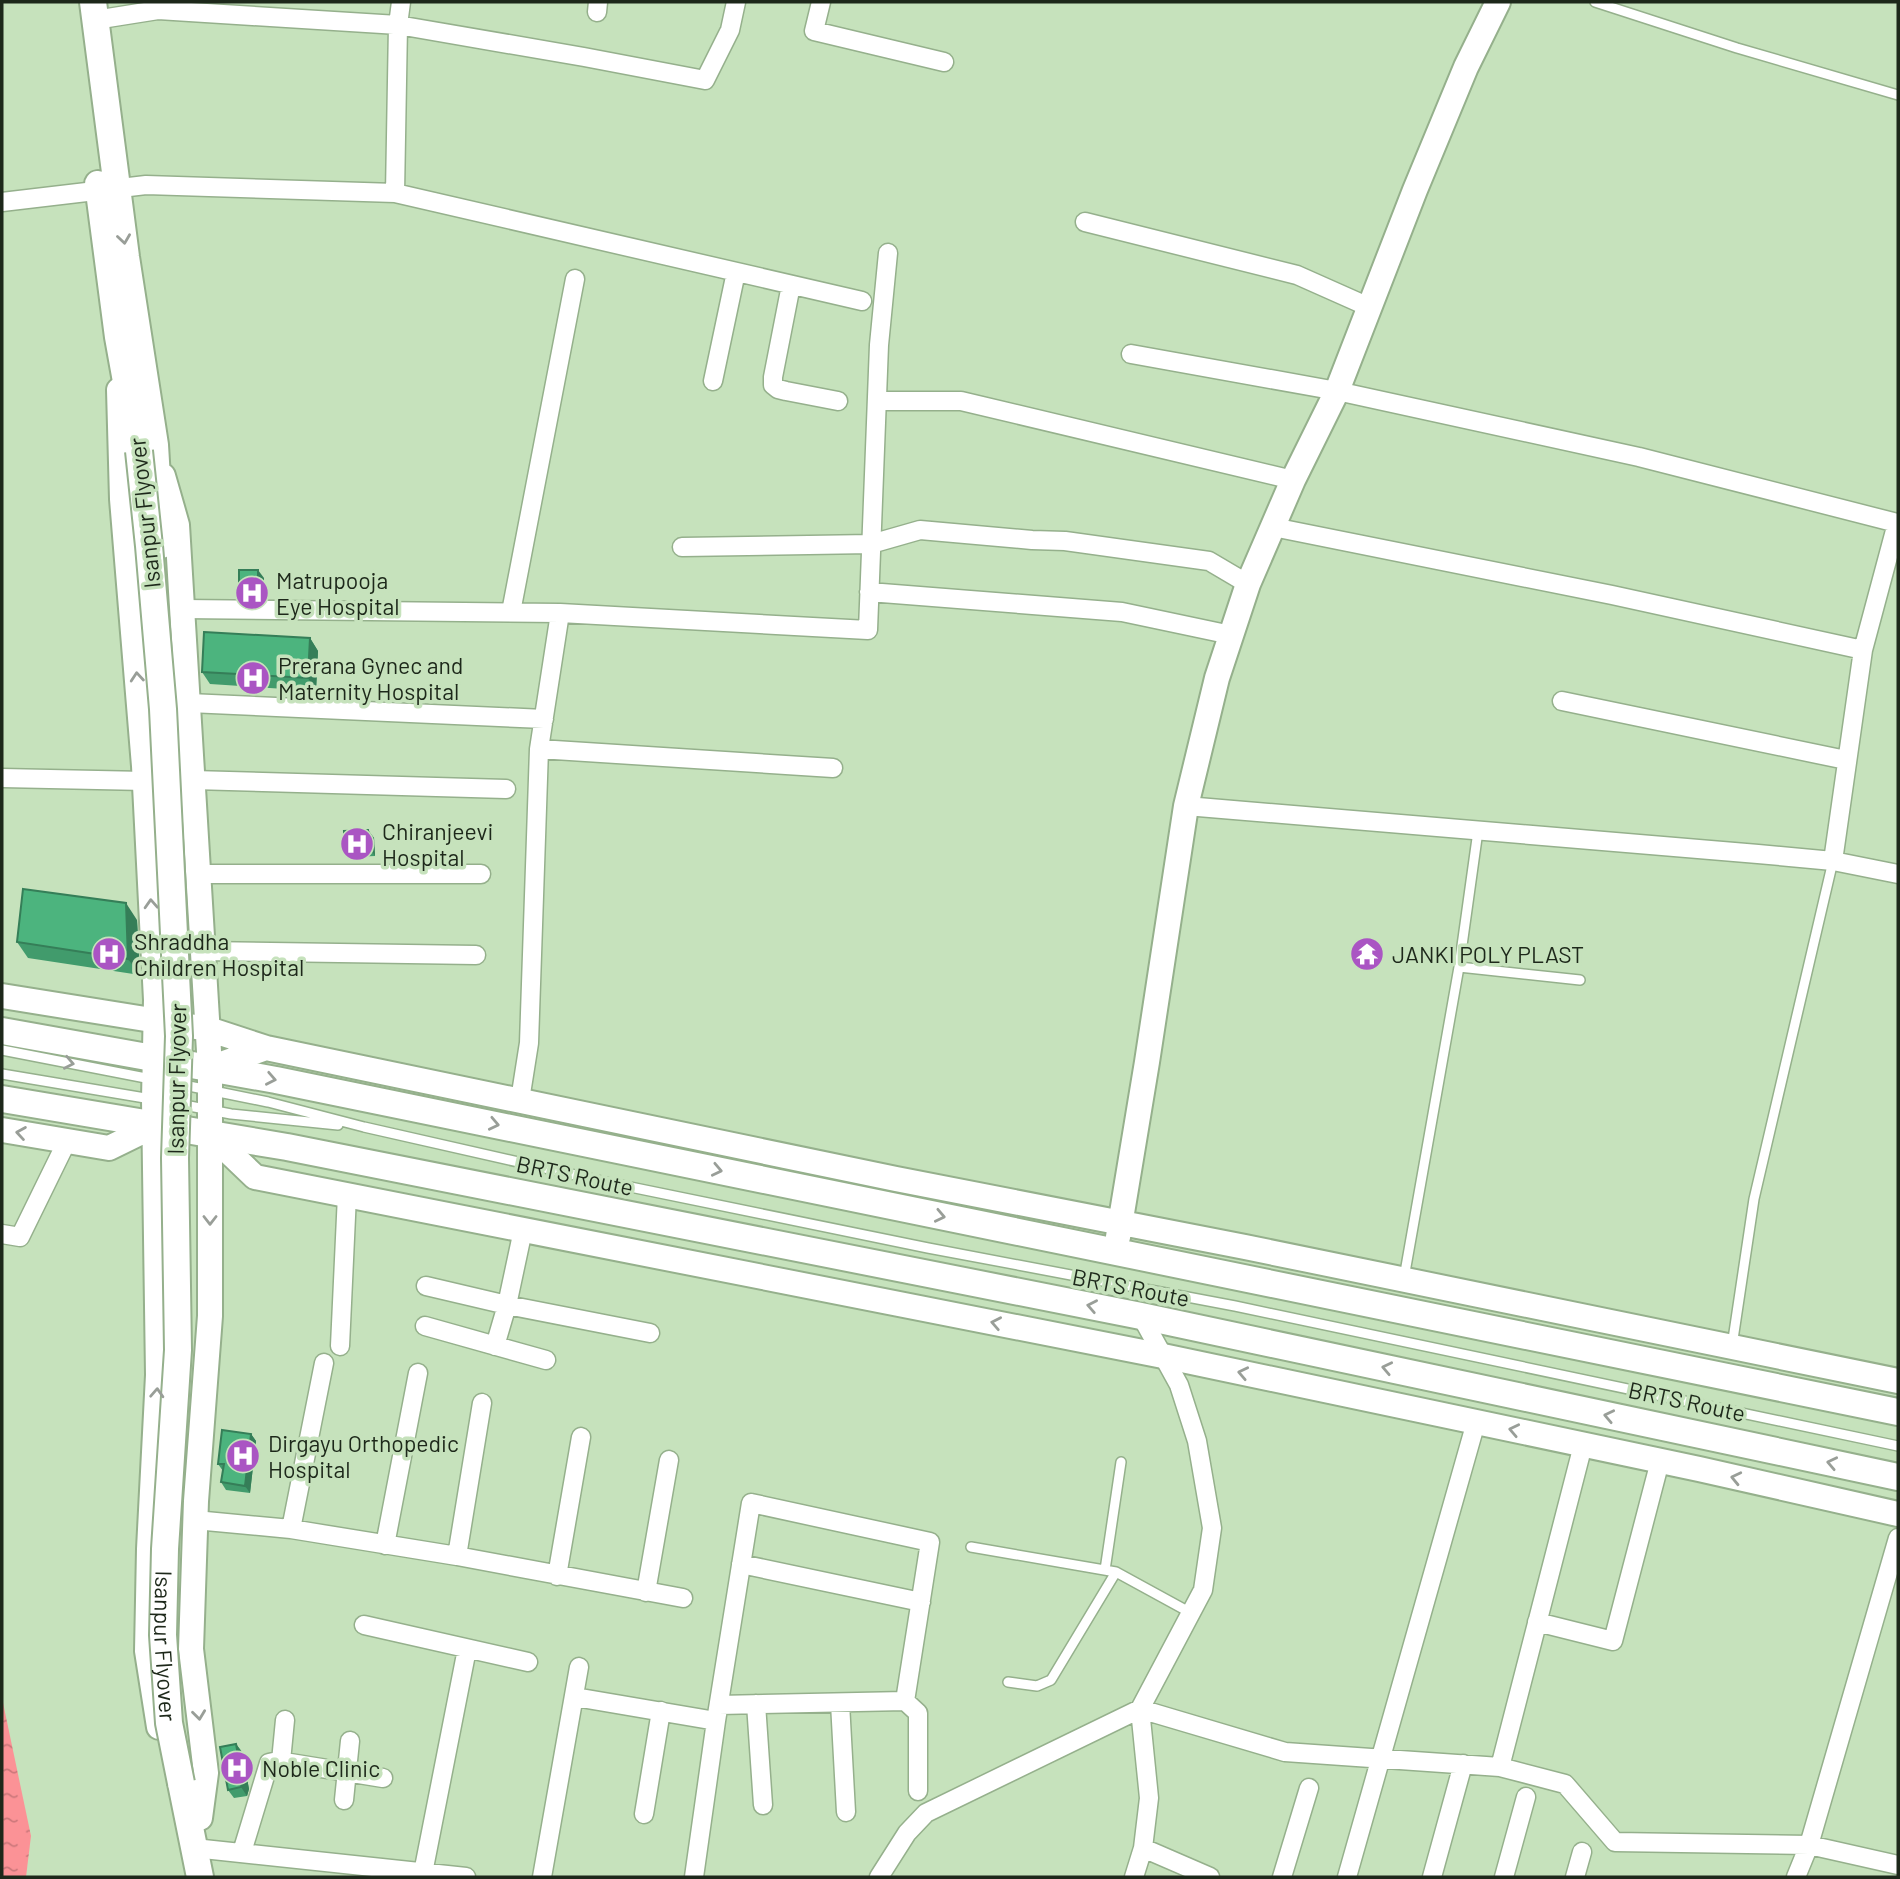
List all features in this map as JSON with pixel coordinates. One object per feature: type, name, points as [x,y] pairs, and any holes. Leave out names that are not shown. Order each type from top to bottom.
[{"type":"main road","points":[[75,2],[108,190],[147,448]]},
{"type":"main road","points":[[94,11],[108,190]]},
{"type":"main road","name":"Isanpur Flyover","points":[[108,190],[118,337],[147,448],[161,545],[175,708],[191,1035],[187,1158],[190,1350],[175,1635],[187,1783]]},
{"type":"main road","name":"Isanpur Flyover","points":[[147,448],[149,545],[163,709],[179,1036],[175,1158],[178,1350],[165,1549],[163,1635],[169,1723],[187,1783],[200,1848]]},
{"type":"main road","points":[[2,1031],[155,1091],[1115,1252],[1898,1412]]},
{"type":"main road","points":[[2,1099],[155,1091],[210,1100],[287,1147],[1140,1316],[1898,1478]]},
{"type":"main road","points":[[200,1848],[200,1877]]},
{"type":"main road","points":[[200,1848],[213,1877]]},
{"type":"street","points":[[394,193],[398,24],[401,2]]},
{"type":"street","points":[[94,11],[158,10],[398,24],[705,80],[730,30],[736,2]]},
{"type":"street","points":[[821,2],[814,31],[944,62]]},
{"type":"street","points":[[1115,1252],[1186,806],[1217,678],[1248,584],[1293,481],[1337,391],[1466,67],[1499,2]]},
{"type":"street","points":[[2,202],[146,185],[394,193],[862,301]]},
{"type":"street","points":[[1085,222],[1297,275],[1369,307]]},
{"type":"street","points":[[183,609],[560,612],[868,630],[879,345],[888,253]]},
{"type":"street","points":[[713,381],[736,272]]},
{"type":"street","points":[[512,612],[575,279]]},
{"type":"street","points":[[791,285],[773,385],[786,391],[838,401]]},
{"type":"street","points":[[118,337],[122,499],[145,781],[156,1022],[158,1375],[147,1651],[167,1777],[194,1820]]},
{"type":"street","points":[[1130,354],[1337,391],[1639,457],[1897,523],[1863,650],[1833,861]]},
{"type":"street","points":[[877,401],[961,401],[1293,481]]},
{"type":"street","points":[[147,448],[177,525],[208,1029],[210,1316],[195,1520],[191,1648],[206,1773],[194,1820]]},
{"type":"street","points":[[1273,527],[1612,594],[1863,650]]},
{"type":"street","points":[[682,547],[872,544],[920,530],[1065,541],[1209,561],[1248,584]]},
{"type":"street","points":[[869,592],[1122,612],[1231,635]]},
{"type":"street","points":[[520,1100],[529,1043],[539,749],[560,612]]},
{"type":"street","points":[[1562,701],[1846,760]]},
{"type":"street","points":[[189,703],[544,719]]},
{"type":"street","points":[[539,749],[833,768]]},
{"type":"street","points":[[2,778],[145,781]]},
{"type":"street","points":[[193,780],[506,789]]},
{"type":"street","points":[[1186,806],[1833,861],[1898,874]]},
{"type":"street","points":[[198,874],[481,874]]},
{"type":"street","points":[[203,951],[476,955]]},
{"type":"street","points":[[2,996],[208,1029],[266,1048],[897,1179],[1898,1381]]},
{"type":"street","points":[[210,1100],[266,1048]]},
{"type":"street","points":[[109,1148],[155,1091]]},
{"type":"street","points":[[210,1100],[255,1177]]},
{"type":"street","points":[[2,1130],[109,1148],[1163,1356],[1898,1514]]},
{"type":"street","points":[[2,1234],[20,1237],[67,1141]]},
{"type":"street","points":[[340,1346],[347,1195]]},
{"type":"street","points":[[495,1346],[523,1230]]},
{"type":"street","points":[[925,1309],[929,1274]]},
{"type":"street","points":[[426,1286],[650,1333]]},
{"type":"street","points":[[1134,1877],[1143,1848],[1149,1798],[1140,1709],[1203,1590],[1212,1528],[1197,1440],[1179,1385],[1140,1316]]},
{"type":"street","points":[[425,1326],[546,1360]]},
{"type":"street","points":[[1295,1384],[1303,1350]]},
{"type":"street","points":[[291,1529],[324,1363]]},
{"type":"street","points":[[385,1545],[418,1373]]},
{"type":"street","points":[[457,1556],[482,1403]]},
{"type":"street","points":[[1347,1877],[1476,1422]]},
{"type":"street","points":[[557,1576],[581,1437]]},
{"type":"street","points":[[1500,1767],[1583,1445]]},
{"type":"street","points":[[646,1592],[669,1460]]},
{"type":"street","points":[[1537,1622],[1613,1641],[1660,1461]]},
{"type":"street","points":[[694,1877],[751,1503],[930,1542],[905,1701]]},
{"type":"street","points":[[195,1520],[291,1529],[457,1556],[683,1598]]},
{"type":"street","points":[[1796,1877],[1809,1845],[1898,1538]]},
{"type":"street","points":[[741,1564],[921,1602]]},
{"type":"street","points":[[363,1625],[528,1662]]},
{"type":"street","points":[[424,1873],[467,1649]]},
{"type":"street","points":[[542,1877],[579,1667]]},
{"type":"street","points":[[575,1697],[661,1711],[718,1713],[756,1704],[905,1701],[918,1713],[918,1791]]},
{"type":"street","points":[[840,1703],[846,1812]]},
{"type":"street","points":[[756,1704],[763,1805]]},
{"type":"street","points":[[879,1877],[907,1833],[926,1813],[1140,1709],[1285,1752],[1500,1767],[1564,1784],[1615,1842],[1809,1845],[1898,1866]]},
{"type":"street","points":[[644,1814],[661,1711]]},
{"type":"street","points":[[281,1761],[285,1720]]},
{"type":"street","points":[[344,1800],[350,1741]]},
{"type":"street","points":[[242,1852],[267,1766],[273,1761],[383,1778]]},
{"type":"street","points":[[1432,1877],[1463,1764]]},
{"type":"street","points":[[1283,1877],[1309,1788]]},
{"type":"street","points":[[1503,1877],[1526,1797]]},
{"type":"street","points":[[200,1848],[466,1877]]},
{"type":"street","points":[[1143,1848],[1210,1877]]},
{"type":"street","points":[[1575,1877],[1582,1852]]},
{"type":"lane","points":[[1595,2],[1737,48],[1898,95]]},
{"type":"lane","points":[[1404,1280],[1459,967],[1478,831]]},
{"type":"lane","points":[[1731,1348],[1754,1199],[1833,861]]},
{"type":"lane","points":[[1459,967],[1580,980]]},
{"type":"lane","points":[[2,1050],[155,1091]]},
{"type":"lane","points":[[2,1074],[155,1091]]},
{"type":"lane","name":"BRTS Route","points":[[210,1100],[268,1102],[606,1182],[914,1245],[1235,1306],[1898,1446]]},
{"type":"lane","name":"BRTS Route","points":[[210,1100],[267,1118],[365,1127]]},
{"type":"lane","points":[[1105,1570],[1121,1462]]},
{"type":"lane","points":[[971,1547],[1116,1572],[1192,1613]]},
{"type":"lane","points":[[1008,1682],[1037,1686],[1051,1680],[1116,1572]]},
{"type":"water","points":[[2,1698],[31,1836],[26,1877],[2,1877]]},
{"type":"building","points":[[239,570],[258,570],[258,590],[239,590]]},
{"type":"building","points":[[204,632],[310,638],[308,678],[202,672]]},
{"type":"building","points":[[368,830],[370,848],[345,849],[344,831]]},
{"type":"building","points":[[23,889],[126,903],[128,959],[17,942]]},
{"type":"building","points":[[222,1430],[251,1434],[245,1486],[221,1482],[224,1464],[218,1464]]},
{"type":"building","points":[[236,1744],[243,1781],[241,1787],[228,1790],[220,1747]]},
{"type":"place","name":"Matrupooja Eye Hospital","points":[[252,593]]},
{"type":"place","name":"Prerana Gynec and Maternity Hospital","points":[[253,678]]},
{"type":"place","name":"Chiranjeevi Hospital","points":[[357,844]]},
{"type":"place","name":"Shraddha Children Hospital","points":[[109,954]]},
{"type":"place","name":"JANKI POLY PLAST","points":[[1367,954]]},
{"type":"place","name":"Dirgayu Orthopedic Hospital","points":[[243,1456]]},
{"type":"place","name":"Noble Clinic","points":[[237,1768]]}]
